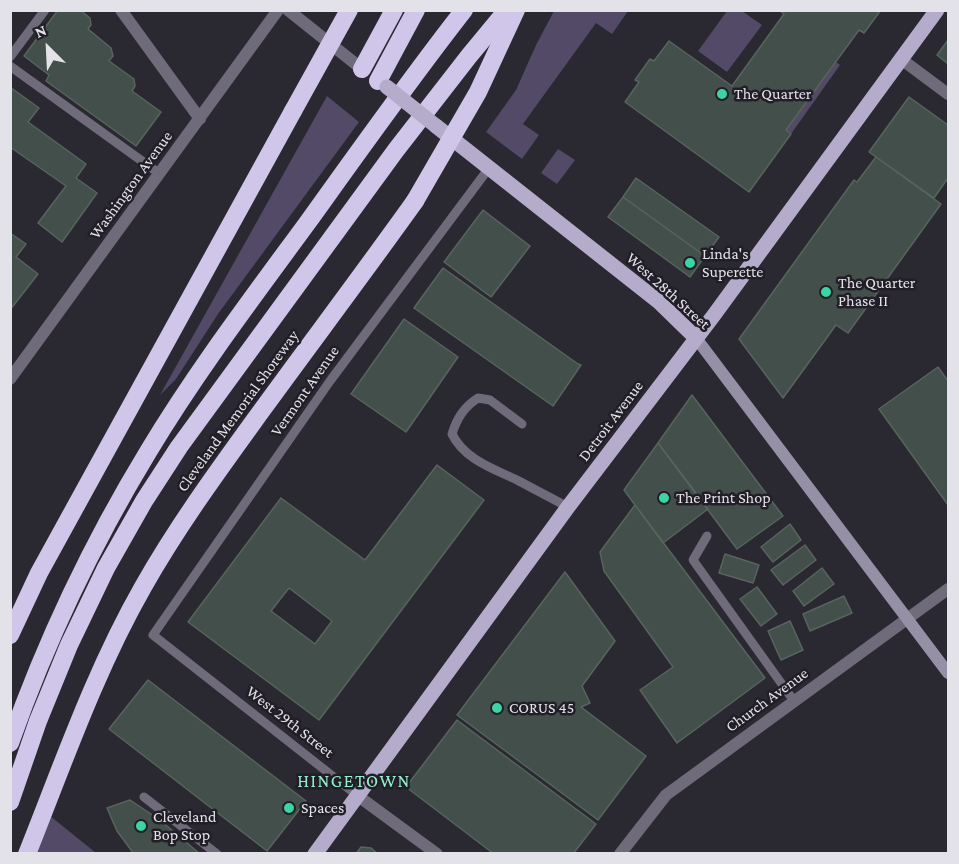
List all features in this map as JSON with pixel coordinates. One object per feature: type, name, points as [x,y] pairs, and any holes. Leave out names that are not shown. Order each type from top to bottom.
[{"type":"highway","points":[[10,635],[39,573],[349,10]]},
{"type":"highway","points":[[362,69],[394,10]]},
{"type":"highway","points":[[382,84],[416,10]]},
{"type":"highway","points":[[10,742],[62,614],[100,535],[149,451],[256,292],[464,10]]},
{"type":"highway","points":[[10,802],[38,721],[69,645],[106,568],[144,501],[179,447],[396,150],[507,10]]},
{"type":"highway","name":"Cleveland Memorial Shoreway","points":[[27,854],[87,704],[152,570],[212,478],[415,201],[478,92],[516,10]]},
{"type":"main road","name":"Detroit Avenue","points":[[315,854],[568,507],[714,315],[937,10]]},
{"type":"main road","name":"West 28th Street","points":[[362,69],[659,303],[696,338]]},
{"type":"street","points":[[121,10],[200,119]]},
{"type":"street","name":"Washington Avenue","points":[[10,379],[278,10]]},
{"type":"street","name":"West 28th Street","points":[[288,10],[362,69]]},
{"type":"street","points":[[902,59],[948,94]]},
{"type":"street","name":"West 28th Street","points":[[696,338],[948,673]]},
{"type":"street","name":"Church Avenue","points":[[620,854],[666,795],[948,589]]},
{"type":"street","name":"West 29th Street","points":[[358,796],[437,854]]},
{"type":"lane","points":[[10,57],[45,10]]},
{"type":"lane","points":[[10,66],[160,174]]},
{"type":"lane","name":"Vermont Avenue","points":[[153,635],[330,381],[489,168]]},
{"type":"lane","points":[[522,424],[490,400],[478,398],[464,410],[452,434],[456,442],[470,456],[568,507]]},
{"type":"lane","points":[[707,536],[693,560],[794,701]]},
{"type":"lane","name":"West 29th Street","points":[[153,635],[358,796]]},
{"type":"lane","points":[[144,797],[217,854]]},
{"type":"shaded area","points":[[554,11],[628,11],[612,34],[596,23],[523,124],[539,135],[522,159],[486,132],[516,90]]},
{"type":"shaded area","points":[[727,11],[742,11],[762,25],[727,72],[698,51]]},
{"type":"shaded area","points":[[836,62],[840,65],[791,134],[786,130]]},
{"type":"shaded area","points":[[327,96],[359,122],[218,314],[176,379],[160,395]]},
{"type":"shaded area","points":[[558,149],[575,160],[557,184],[541,173]]},
{"type":"shaded area","points":[[44,811],[96,853],[27,854]]},
{"type":"building","points":[[58,10],[80,10],[90,18],[91,25],[88,29],[111,48],[113,56],[109,61],[134,79],[135,86],[132,91],[161,112],[136,146],[46,81],[49,75],[24,56]]},
{"type":"building","name":"The Quarter","points":[[779,10],[881,10],[864,33],[859,30],[786,130],[791,134],[749,192],[625,102],[639,82],[635,80],[650,59],[654,61],[669,41],[732,86],[784,14]]},
{"type":"building","points":[[948,40],[948,64],[937,55]]},
{"type":"building","points":[[10,87],[39,108],[28,122],[86,164],[76,178],[97,193],[62,242],[38,223],[66,186],[10,147]]},
{"type":"building","points":[[909,97],[948,125],[948,178],[934,198],[869,152]]},
{"type":"building","name":"The Quarter Phase II","points":[[876,157],[941,204],[848,333],[836,325],[783,398],[739,339],[854,180],[857,182]]},
{"type":"building","points":[[636,178],[719,237],[705,256],[623,197]]},
{"type":"building","points":[[623,197],[705,256],[690,277],[608,217]]},
{"type":"building","points":[[483,210],[530,246],[491,297],[444,262]]},
{"type":"building","points":[[10,233],[26,244],[16,257],[38,274],[10,310]]},
{"type":"building","points":[[443,268],[581,365],[553,406],[414,308]]},
{"type":"building","points":[[404,319],[458,357],[406,432],[351,394]]},
{"type":"building","points":[[938,367],[948,381],[948,505],[879,409]]},
{"type":"building","points":[[692,395],[783,516],[737,549],[658,443]]},
{"type":"building","name":"The Print Shop","points":[[658,443],[708,509],[663,543],[624,490]]},
{"type":"building","points":[[437,465],[484,500],[319,720],[188,622],[281,498],[365,560]],"holes":[[[289,588],[332,621],[315,644],[271,611]]]},
{"type":"building","points":[[635,505],[765,678],[677,743],[640,690],[673,667],[604,571],[600,552]]},
{"type":"building","points":[[790,524],[801,540],[773,562],[761,547]]},
{"type":"building","points":[[805,545],[816,560],[783,585],[771,570]]},
{"type":"building","points":[[725,554],[759,565],[753,583],[719,573]]},
{"type":"building","points":[[822,568],[834,584],[804,606],[793,591]]},
{"type":"building","points":[[565,572],[615,641],[582,686],[590,703],[581,707],[646,756],[598,820],[457,715]]},
{"type":"building","points":[[757,587],[777,614],[761,626],[740,599]]},
{"type":"building","points":[[844,596],[852,613],[810,631],[803,614]]},
{"type":"building","points":[[790,621],[803,650],[781,660],[768,631]]},
{"type":"building","points":[[148,680],[306,801],[267,851],[109,729]]},
{"type":"building","points":[[457,720],[596,824],[573,854],[494,854],[406,787]]},
{"type":"building","name":"Cleveland Bop Stop","points":[[130,800],[160,820],[200,854],[134,854],[117,831],[107,808]]},
{"type":"building","points":[[361,847],[371,848],[378,854],[356,854]]},
{"type":"place","name":"The Quarter","points":[[722,94]]},
{"type":"place","name":"Linda's Superette","points":[[690,263]]},
{"type":"place","name":"The Quarter Phase II","points":[[826,292]]},
{"type":"place","name":"The Print Shop","points":[[664,498]]},
{"type":"place","name":"CORUS 45","points":[[497,708]]},
{"type":"place","name":"Spaces","points":[[289,808]]},
{"type":"place","name":"Cleveland Bop Stop","points":[[141,826]]},
{"type":"district","name":"HINGETOWN","points":[[354,781]]}]
